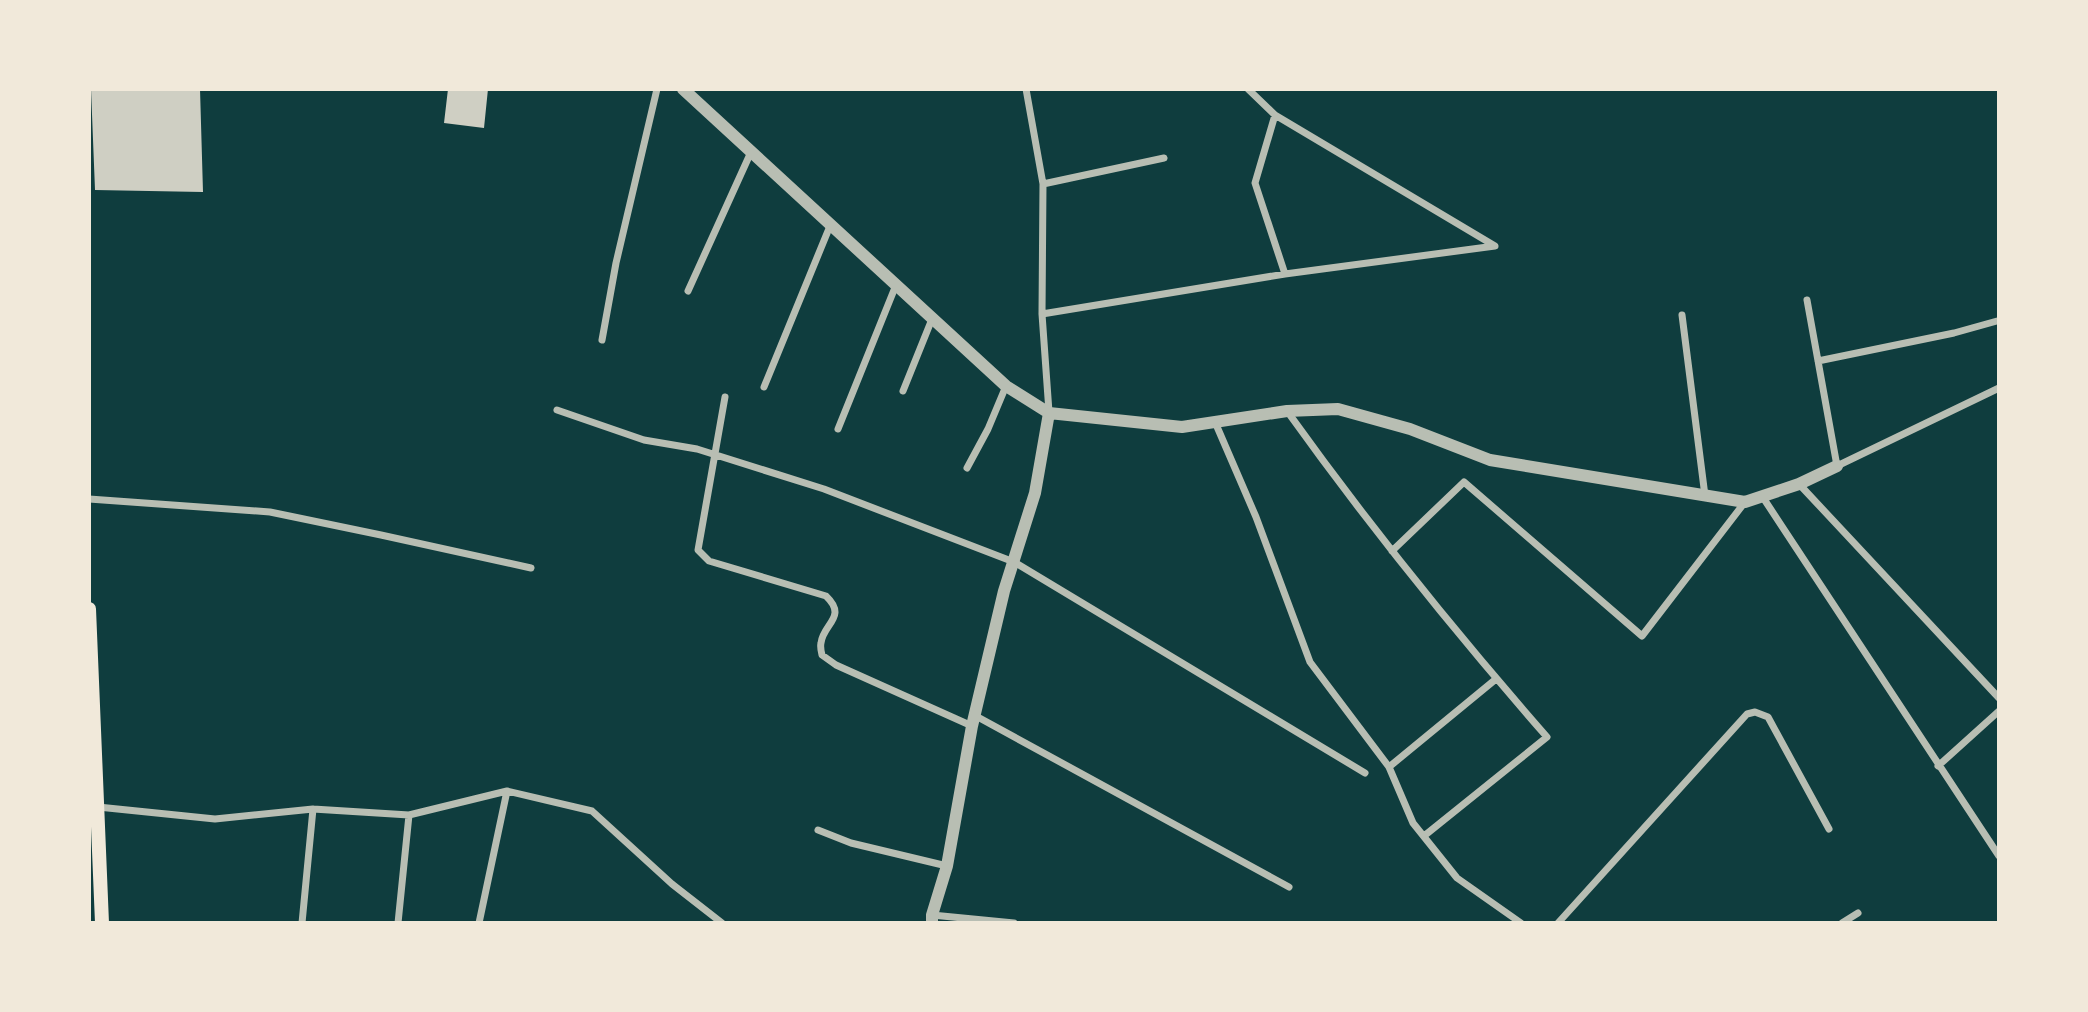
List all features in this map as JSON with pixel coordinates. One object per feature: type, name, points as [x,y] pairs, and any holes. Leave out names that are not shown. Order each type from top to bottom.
[{"type":"main road","points":[[89,609],[102,923]]},
{"type":"street","points":[[602,340],[615,262],[636,184],[656,89]]},
{"type":"street","points":[[683,89],[1006,386],[1049,413],[1182,427],[1287,411],[1338,409],[1410,429],[1490,460],[1745,502],[1799,484],[1999,388]]},
{"type":"street","points":[[1014,923],[932,919],[947,866],[973,720],[1004,590],[1035,493],[1049,413],[1042,314],[1043,184],[1026,89]]},
{"type":"street","points":[[1042,314],[1285,274],[1495,246],[1275,115],[1248,89]]},
{"type":"street","points":[[1275,115],[1255,183],[1285,274]]},
{"type":"street","points":[[688,291],[751,152]]},
{"type":"street","points":[[1043,184],[1164,158]]},
{"type":"street","points":[[764,387],[830,226]]},
{"type":"street","points":[[838,429],[896,285]]},
{"type":"street","points":[[1807,300],[1837,466]]},
{"type":"street","points":[[1682,315],[1705,496]]},
{"type":"street","points":[[903,391],[932,319]]},
{"type":"street","points":[[1818,361],[1954,333],[1997,321]]},
{"type":"street","points":[[967,468],[988,429],[1006,386]]},
{"type":"street","points":[[724,397],[698,550],[709,561],[826,596],[833,604],[835,616],[820,641],[822,655],[836,665],[973,720],[1289,887]]},
{"type":"street","points":[[557,410],[644,440],[697,449],[824,489],[1014,562],[1365,773]]},
{"type":"street","points":[[1287,411],[1342,488],[1392,551],[1546,737],[1424,836]]},
{"type":"street","points":[[1215,422],[1256,517],[1310,662],[1389,767],[1413,823],[1457,878],[1521,923]]},
{"type":"street","points":[[1392,551],[1464,482],[1642,636],[1745,502]]},
{"type":"street","points":[[1799,484],[1999,698]]},
{"type":"street","points":[[1762,496],[1999,856]]},
{"type":"street","points":[[89,499],[270,512],[531,568]]},
{"type":"street","points":[[1389,767],[1496,679]]},
{"type":"street","points":[[1938,766],[1999,711]]},
{"type":"street","points":[[1558,923],[1746,714],[1755,712],[1768,717],[1829,829]]},
{"type":"street","points":[[97,807],[215,819],[313,809],[409,815],[507,791],[592,811],[672,884],[722,923]]},
{"type":"street","points":[[479,923],[507,791]]},
{"type":"street","points":[[302,923],[313,809]]},
{"type":"street","points":[[398,923],[409,815]]},
{"type":"street","points":[[817,830],[851,843],[947,866]]},
{"type":"street","points":[[1842,923],[1857,913]]},
{"type":"building","points":[[91,89],[200,89],[203,192],[95,190]]},
{"type":"building","points":[[448,89],[488,89],[484,128],[444,123]]}]
